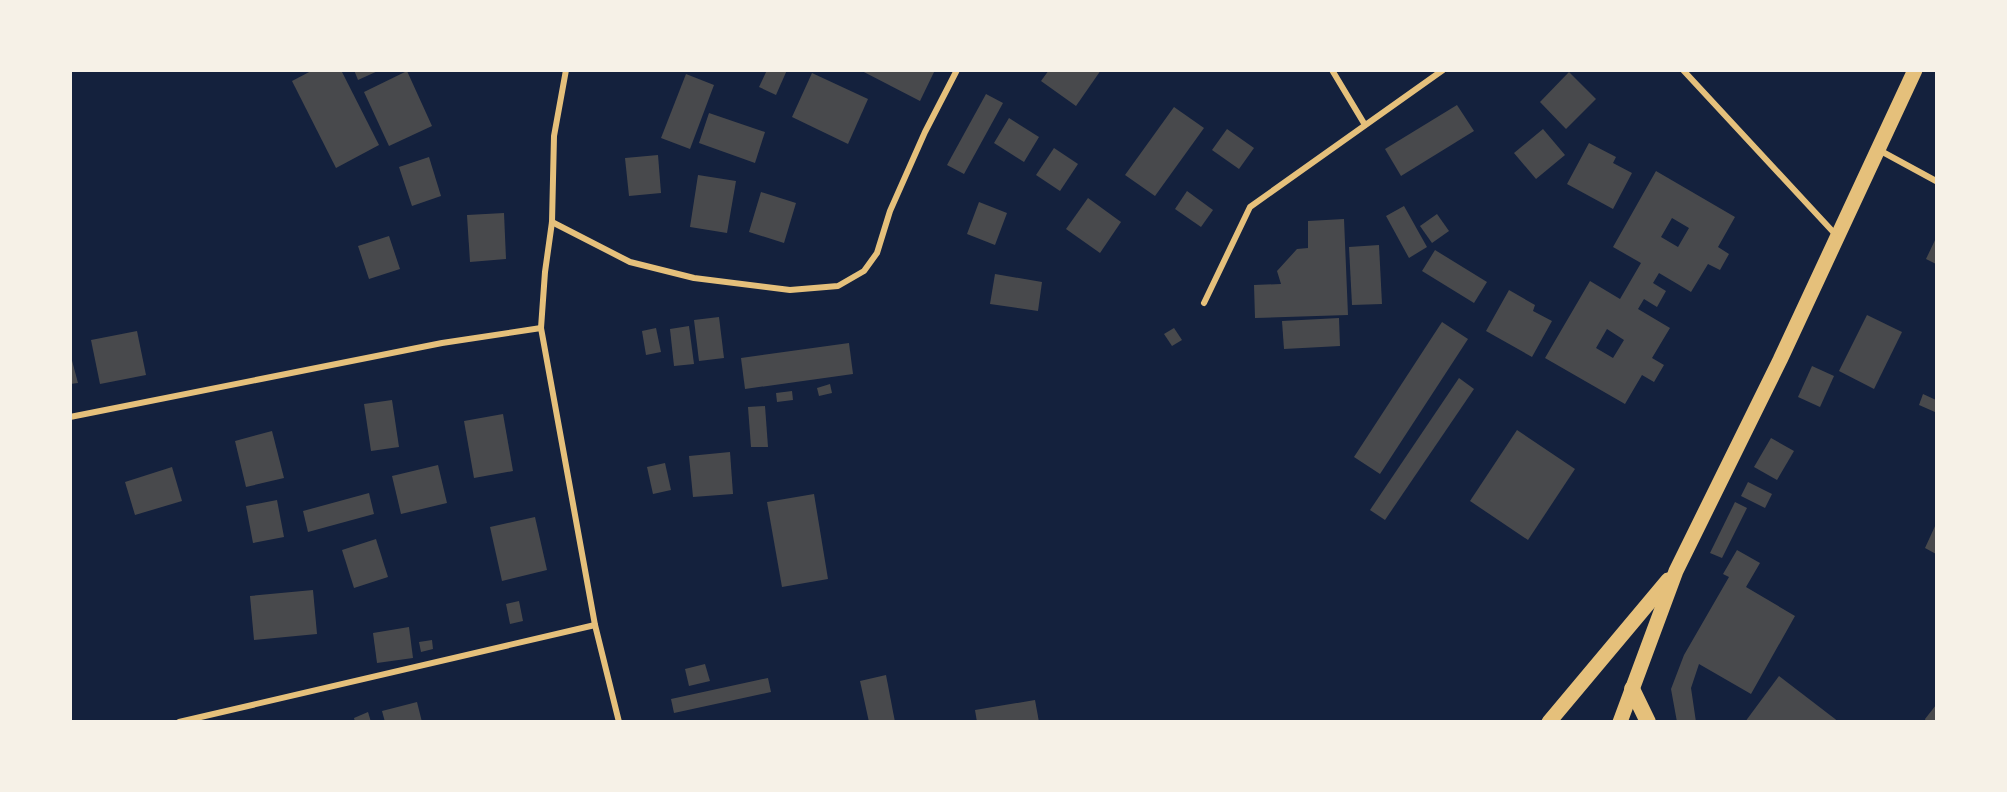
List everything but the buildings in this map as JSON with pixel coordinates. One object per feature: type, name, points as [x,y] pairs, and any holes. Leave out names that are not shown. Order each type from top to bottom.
[{"type":"highway","points":[[1632,689],[1648,722]]},
{"type":"main road","points":[[1620,722],[1676,571],[1780,360],[1915,70]]},
{"type":"main road","points":[[1549,722],[1676,571]]},
{"type":"street","points":[[566,70],[554,136],[552,222],[545,272],[542,328],[595,625],[619,722]]},
{"type":"street","points":[[552,222],[630,262],[694,278],[790,290],[838,286],[864,270],[877,253],[890,211],[925,132],[957,70]]},
{"type":"street","points":[[1332,70],[1365,125]]},
{"type":"street","points":[[1204,303],[1250,207],[1443,70]]},
{"type":"street","points":[[1683,70],[1837,236]]},
{"type":"street","points":[[1877,149],[1936,181]]},
{"type":"street","points":[[70,417],[419,347],[542,328]]},
{"type":"street","points":[[179,722],[595,625]]}]
